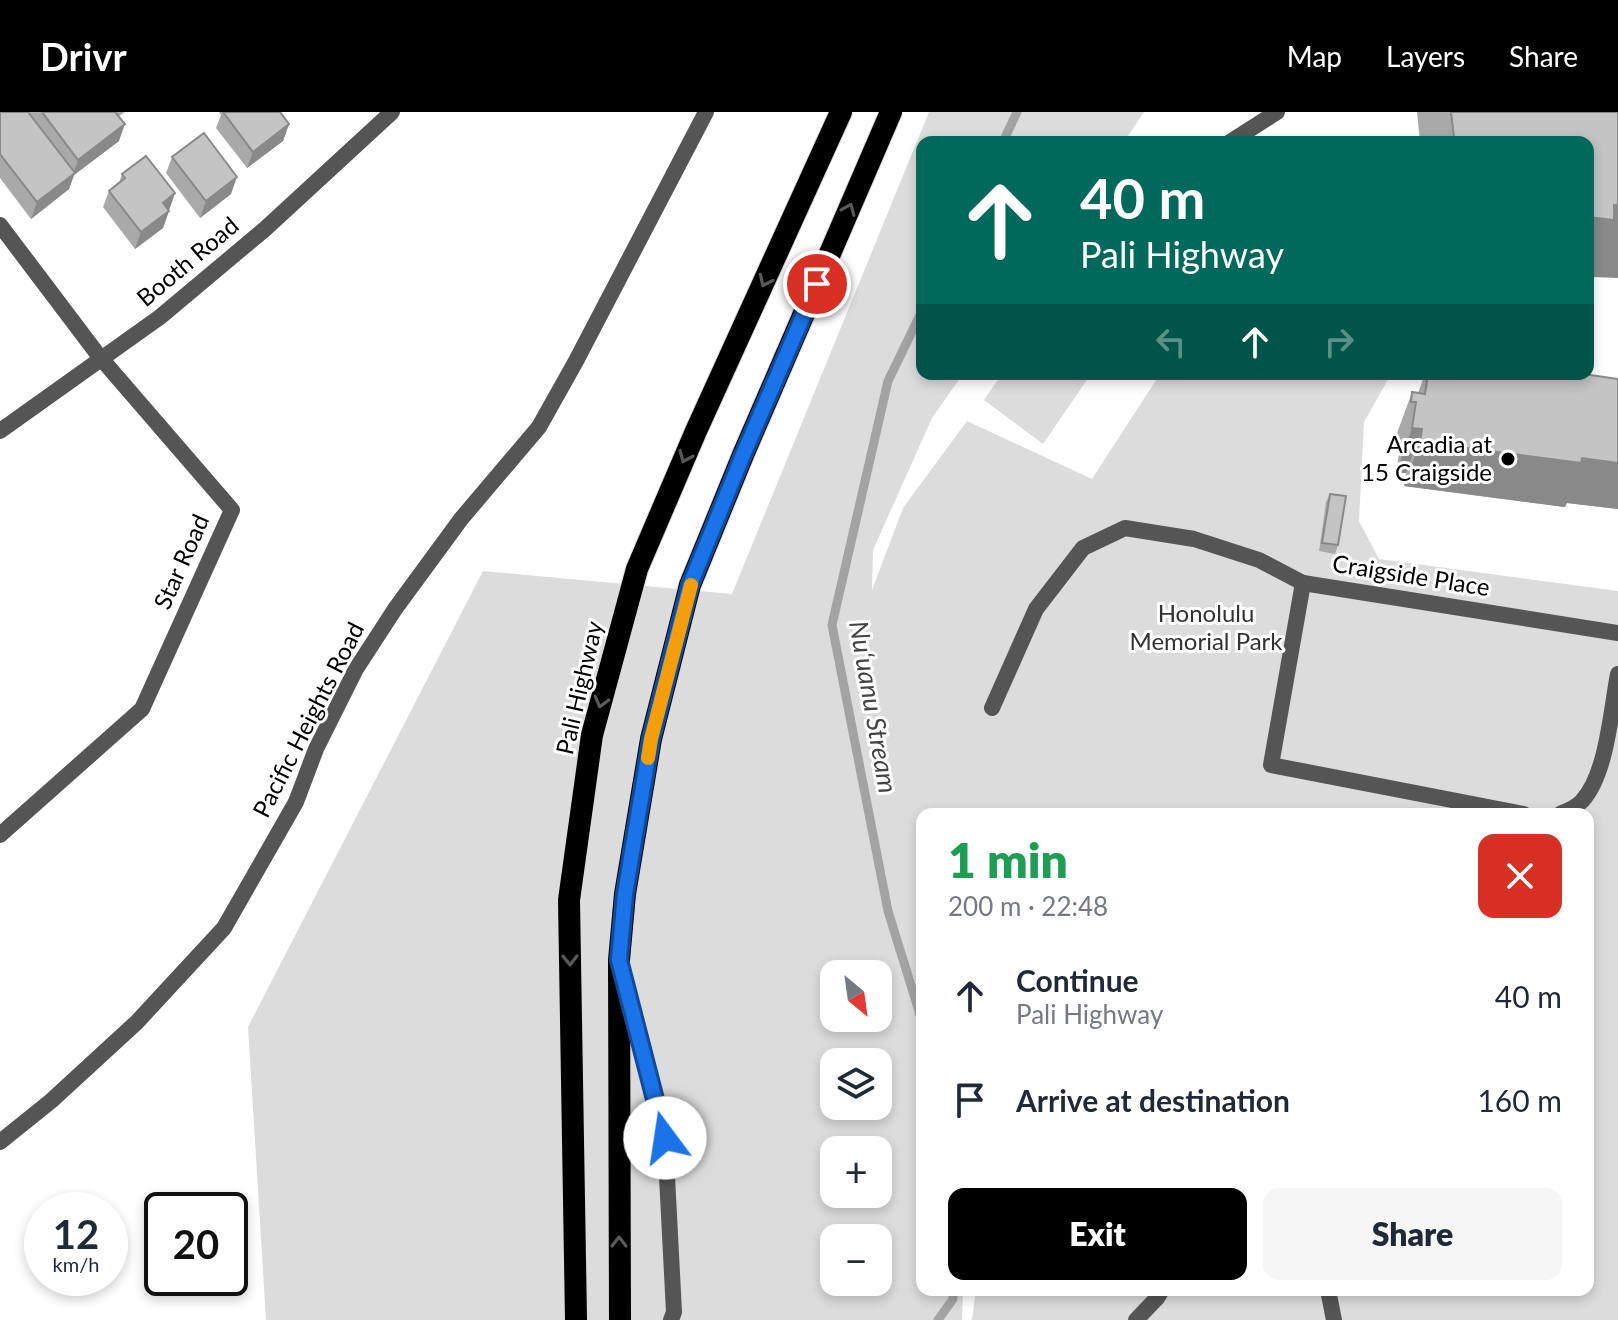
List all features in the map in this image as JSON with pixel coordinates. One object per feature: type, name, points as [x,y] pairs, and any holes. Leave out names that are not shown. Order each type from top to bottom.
[{"type":"highway","points":[[820,159],[830,112]]},
{"type":"highway","name":"Pali Highway","points":[[576,1320],[569,900],[592,735],[637,569],[841,112]]},
{"type":"highway","points":[[620,1320],[619,960],[625,894],[651,739],[690,585],[891,112]]},
{"type":"street","name":"Booth Road","points":[[0,431],[160,317],[265,229],[392,112]]},
{"type":"street","name":"Pacific Heights Road","points":[[0,1142],[51,1101],[137,1022],[224,928],[296,802],[316,749],[356,669],[395,609],[461,519],[539,427],[706,112]]},
{"type":"street","points":[[1239,136],[1277,112]]},
{"type":"street","name":"Star Road","points":[[0,225],[102,360],[232,510],[142,709],[0,835]]},
{"type":"street","points":[[992,708],[1036,609],[1083,548],[1125,528],[1194,539],[1259,560],[1303,583]]},
{"type":"street","name":"Craigside Place","points":[[1493,808],[1271,765],[1303,583],[1618,633]]},
{"type":"street","points":[[1571,808],[1581,803],[1594,782],[1602,760],[1618,674]]},
{"type":"street","points":[[619,960],[665,1138],[674,1312],[671,1320]]},
{"type":"street","points":[[1136,1320],[1158,1296]]},
{"type":"street","points":[[1329,1296],[1334,1320]]},
{"type":"green space","points":[[929,112],[1144,112],[1128,136],[919,136]]},
{"type":"green space","name":"Honolulu Memorial Park","points":[[916,144],[916,380],[959,380],[932,418],[873,550],[872,590],[903,508],[967,421],[1092,479],[1156,380],[1388,380],[1364,422],[1359,521],[1379,559],[1618,591],[1618,1320],[972,1320],[975,1296],[1594,1296],[1594,808],[916,808],[916,1296],[963,1296],[962,1320],[266,1320],[248,1027],[483,571],[732,594]]},
{"type":"green space","points":[[998,380],[1087,380],[1043,444],[984,400]]},
{"type":"building","points":[[0,112],[28,112],[75,173],[37,202],[0,154]]},
{"type":"building","points":[[42,112],[115,112],[125,124],[78,160]]},
{"type":"building","points":[[223,112],[280,112],[289,124],[253,152]]},
{"type":"building","points":[[1451,112],[1618,112],[1618,205],[1614,205],[1614,220],[1594,218],[1594,136],[1454,136]]},
{"type":"building","points":[[204,133],[237,177],[206,201],[172,157]]},
{"type":"building","points":[[146,156],[175,193],[163,203],[169,211],[141,232],[109,191],[125,178],[122,174]]},
{"type":"building","points":[[1594,375],[1618,379],[1618,463],[1582,458],[1581,463],[1420,442],[1422,429],[1412,428],[1416,402],[1411,402],[1412,392],[1425,394],[1427,380],[1594,380]]},
{"type":"building","points":[[1330,494],[1346,496],[1338,545],[1322,543]]},
{"type":"waterway","name":"Nuʻuanu Stream","points":[[1006,136],[1017,112]]},
{"type":"waterway","name":"Nuʻuanu Stream","points":[[916,323],[888,381],[832,625],[888,911],[916,1002]]},
{"type":"waterway","name":"Nuʻuanu Stream","points":[[938,1320],[953,1296]]},
{"type":"slow traffic","points":[[648,758],[691,585]]},
{"type":"place","name":"Arcadia at 15 Craigside","points":[[1508,459]]},
{"type":"route","points":[[665,1138],[619,960],[625,894],[651,739],[690,585],[817,284]]}]
